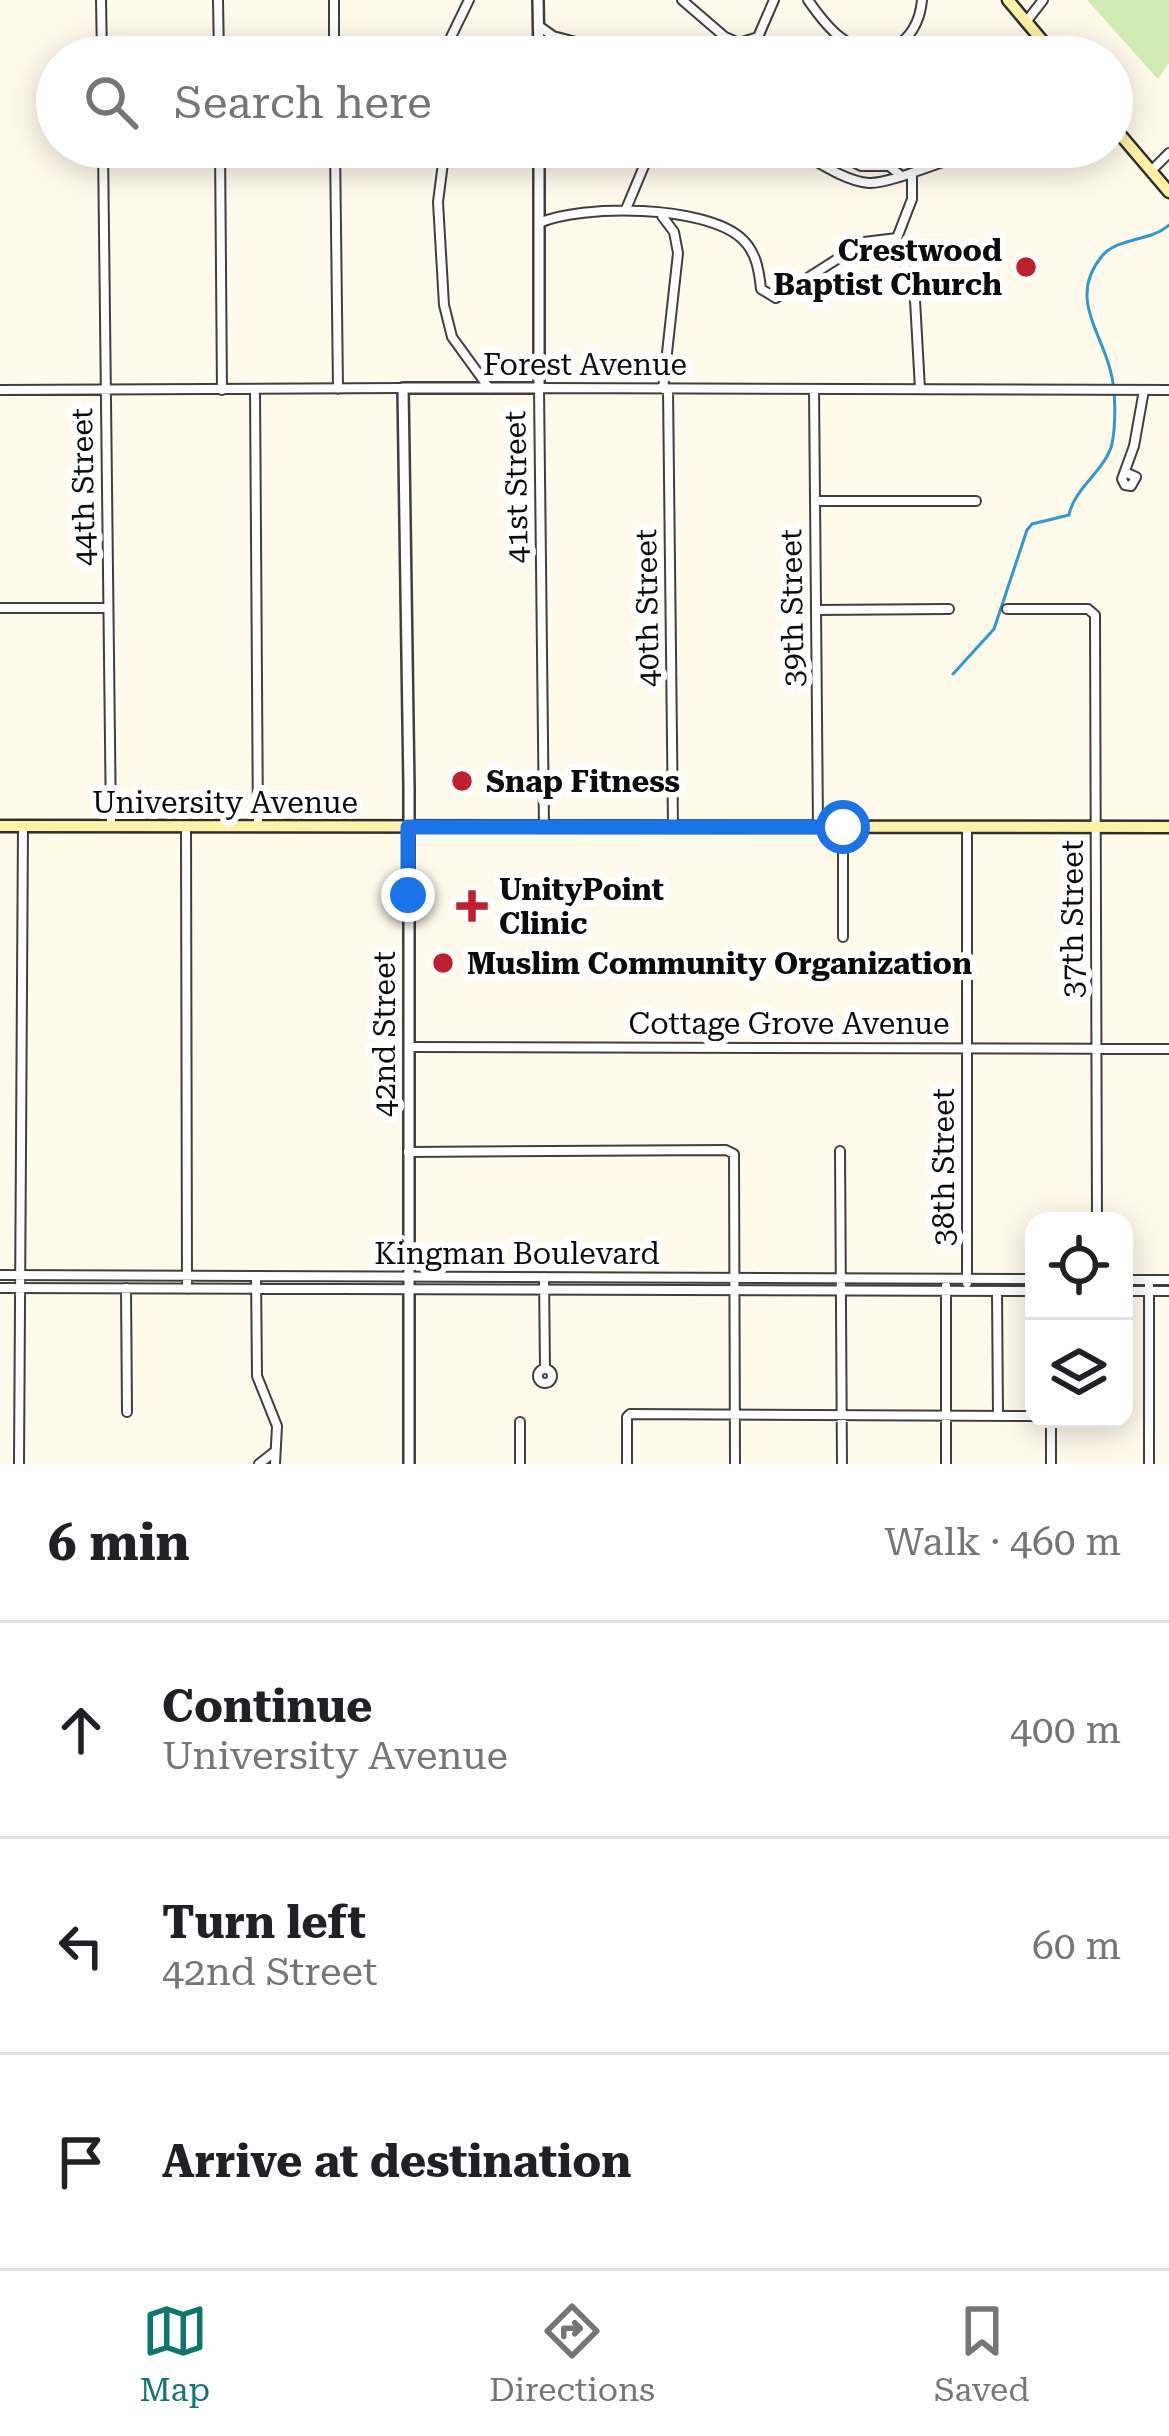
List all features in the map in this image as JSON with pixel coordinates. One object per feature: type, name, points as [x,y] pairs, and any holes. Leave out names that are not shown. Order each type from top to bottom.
[{"type":"main road","points":[[1008,0],[1038,36]]},
{"type":"main road","points":[[1133,149],[1169,192]]},
{"type":"main road","name":"University Avenue","points":[[0,826],[1169,827]]},
{"type":"street","points":[[101,0],[102,36]]},
{"type":"street","points":[[218,0],[219,36]]},
{"type":"street","points":[[334,0],[334,36]]},
{"type":"street","points":[[452,36],[470,0]]},
{"type":"street","points":[[538,0],[539,36]]},
{"type":"street","points":[[682,0],[724,36]]},
{"type":"street","points":[[758,36],[774,0]]},
{"type":"street","points":[[808,0],[839,36]]},
{"type":"street","points":[[910,36],[922,0]]},
{"type":"street","points":[[1026,22],[1042,0]]},
{"type":"street","points":[[539,26],[553,36]]},
{"type":"street","points":[[1151,171],[1169,153]]},
{"type":"street","name":"44th Street","points":[[103,168],[111,826]]},
{"type":"street","points":[[220,168],[222,390]]},
{"type":"street","points":[[335,168],[338,389]]},
{"type":"street","points":[[442,168],[438,202],[444,305],[452,337],[489,388]]},
{"type":"street","name":"41st Street","points":[[539,168],[544,827]]},
{"type":"street","points":[[626,209],[643,168]]},
{"type":"street","points":[[833,168],[859,181],[881,182],[922,168]]},
{"type":"street","points":[[892,168],[899,174]]},
{"type":"street","points":[[912,173],[913,199],[897,238],[915,300],[920,389]]},
{"type":"street","points":[[539,223],[571,212],[626,209],[718,225],[751,249],[764,293],[776,298],[864,242],[897,238]]},
{"type":"street","name":"40th Street","points":[[658,214],[674,232],[678,253],[666,389],[673,827]]},
{"type":"street","name":"42nd Street","points":[[404,388],[409,1464]]},
{"type":"street","name":"39th Street","points":[[814,389],[818,827]]},
{"type":"street","points":[[1126,472],[1139,389]]},
{"type":"street","name":"Forest Avenue","points":[[0,390],[1169,389]]},
{"type":"street","points":[[255,390],[258,826]]},
{"type":"street","points":[[815,501],[976,501]]},
{"type":"street","points":[[0,608],[108,608]]},
{"type":"street","name":"37th Street","points":[[1007,609],[1088,608],[1096,617],[1097,1212]]},
{"type":"street","points":[[816,610],[949,609]]},
{"type":"street","points":[[20,1464],[23,826]]},
{"type":"street","points":[[186,826],[187,1289]]},
{"type":"street","points":[[843,827],[843,937]]},
{"type":"street","name":"38th Street","points":[[967,827],[967,1285]]},
{"type":"street","name":"Cottage Grove Avenue","points":[[408,1047],[1169,1049]]},
{"type":"street","points":[[408,1152],[726,1150],[734,1154],[735,1464]]},
{"type":"street","points":[[840,1151],[842,1464]]},
{"type":"street","name":"Kingman Boulevard","points":[[0,1275],[946,1279],[1025,1291]]},
{"type":"street","points":[[126,1276],[127,1412]]},
{"type":"street","points":[[256,1276],[256,1376],[277,1426],[274,1464]]},
{"type":"street","points":[[544,1277],[545,1369]]},
{"type":"street","name":"38th Street","points":[[946,1279],[946,1464]]},
{"type":"street","points":[[1133,1289],[1169,1280]]},
{"type":"street","name":"Kingman Boulevard","points":[[0,1288],[841,1291],[946,1290],[1025,1281]]},
{"type":"street","points":[[1133,1282],[1169,1292]]},
{"type":"street","points":[[1149,1286],[1149,1464]]},
{"type":"street","points":[[998,1290],[998,1415]]},
{"type":"street","points":[[627,1464],[626,1417],[630,1414],[1025,1415]]},
{"type":"street","points":[[520,1422],[520,1464]]},
{"type":"street","points":[[1051,1428],[1051,1464]]},
{"type":"street","points":[[260,1464],[274,1452]]},
{"type":"green space","points":[[1087,0],[1169,0],[1169,63],[1158,79],[1133,51],[1133,36],[1119,36]]},
{"type":"waterway","points":[[953,674],[994,629],[1027,530],[1032,524],[1069,515],[1112,444],[1112,377],[1087,299],[1092,271],[1109,250],[1169,225]]},
{"type":"place","name":"Crestwood Baptist Church","points":[[1026,267]]},
{"type":"place","name":"Snap Fitness","points":[[462,781]]},
{"type":"place","name":"UnityPoint Clinic","points":[[472,906]]},
{"type":"place","name":"Muslim Community Organization","points":[[443,963]]},
{"type":"route","points":[[408,895],[408,827],[843,827]]}]
